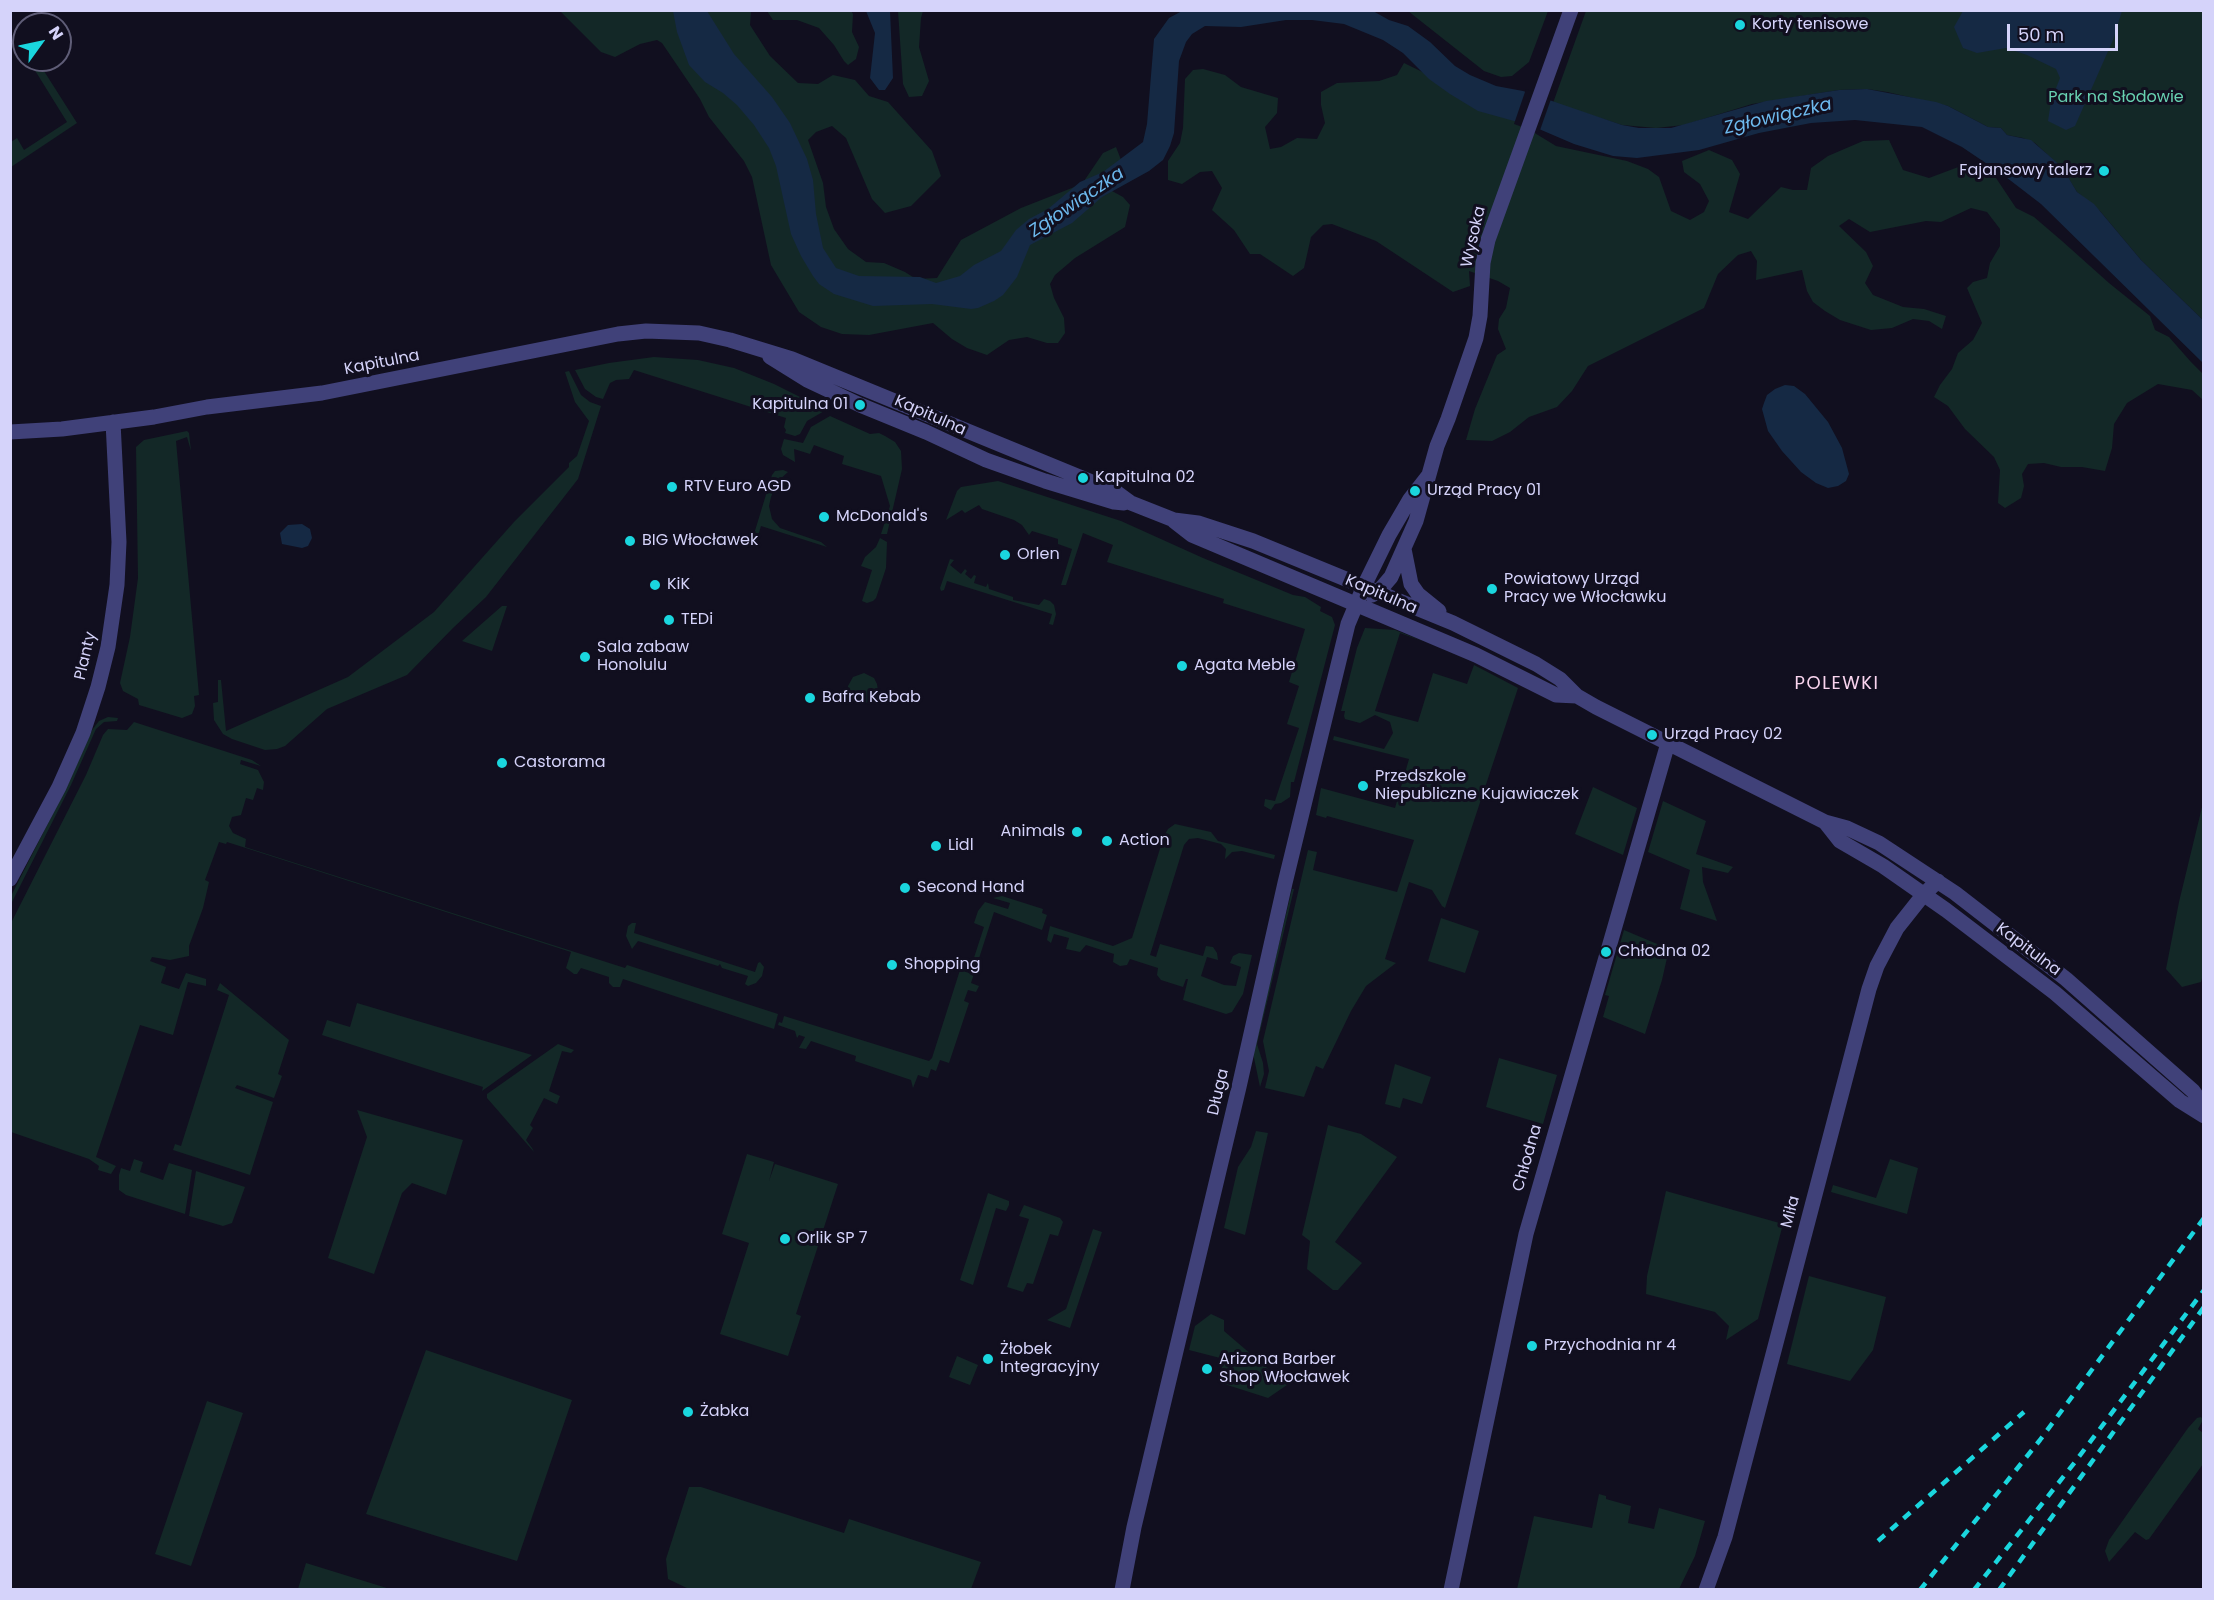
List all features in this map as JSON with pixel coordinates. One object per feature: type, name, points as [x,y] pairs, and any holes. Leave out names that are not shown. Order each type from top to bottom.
[{"type":"street","name":"Wysoka","points":[[1357,604],[1379,591],[1391,577],[1416,521],[1437,446],[1476,338],[1480,316],[1483,263],[1488,240],[1571,10]]},
{"type":"street","name":"Kapitulna","points":[[10,432],[62,429],[207,407],[330,392],[595,339],[646,331],[699,333],[758,349],[807,380],[975,456],[1045,481],[1114,502],[1131,503],[1174,520],[1198,523],[1253,541],[1453,623],[1536,664],[1560,679],[1577,696],[1668,743],[1825,822],[1847,828],[1879,843],[1938,881],[2006,932],[2110,1016],[2193,1091],[2204,1106]]},
{"type":"street","name":"Planty","points":[[10,879],[59,787],[82,733],[98,687],[108,647],[116,597],[119,542],[113,422]]},
{"type":"street","name":"Wysoka","points":[[1357,604],[1364,586],[1410,499],[1428,476]]},
{"type":"street","name":"Kapitulna","points":[[1174,520],[1192,535],[1476,654],[1556,695],[1577,696]]},
{"type":"street","name":"Kapitulna","points":[[1404,549],[1412,585],[1425,600],[1453,623]]},
{"type":"street","name":"Długa","points":[[1122,1590],[1134,1527],[1299,826],[1348,624],[1357,604]]},
{"type":"street","name":"Chłodna","points":[[1451,1590],[1526,1234],[1668,743]]},
{"type":"street","name":"Kapitulna","points":[[1825,822],[1840,841],[1883,866],[1924,894],[2055,993],[2180,1101],[2204,1116]]},
{"type":"street","name":"Miła","points":[[1706,1590],[1725,1536],[1869,989],[1887,946],[1903,920],[1938,881]]},
{"type":"green space","points":[[560,11],[751,11],[750,25],[770,56],[798,83],[818,84],[833,75],[855,80],[869,96],[888,102],[932,151],[941,176],[911,206],[885,213],[872,199],[846,138],[832,126],[816,132],[808,140],[823,183],[826,207],[834,229],[848,249],[866,262],[884,263],[916,279],[937,278],[961,240],[1021,208],[1082,184],[1103,153],[1116,147],[1123,165],[1112,191],[1123,197],[1130,205],[1125,227],[1075,258],[1055,275],[1050,284],[1064,318],[1065,333],[1058,343],[1047,343],[1027,337],[1009,340],[987,355],[967,348],[933,323],[869,335],[842,334],[821,327],[799,312],[771,265],[752,177],[744,161],[709,117],[700,99],[662,43],[657,40],[640,44],[615,57],[601,52]]},
{"type":"green space","points":[[767,11],[851,11],[853,14],[852,32],[859,47],[856,59],[848,65],[819,28],[797,20],[773,20]]},
{"type":"green space","points":[[898,11],[923,11],[919,47],[929,81],[922,96],[909,97],[903,84]]},
{"type":"green space","points":[[1408,11],[1548,11],[1529,62],[1512,76],[1501,77],[1484,71]]},
{"type":"green space","name":"Park na Słodowie","points":[[1586,11],[2203,11],[2203,320],[2141,260],[2100,211],[2077,192],[2062,168],[2035,143],[2007,135],[2001,128],[1988,127],[1948,106],[1867,89],[1839,90],[1752,104],[1684,125],[1656,128],[1622,125],[1553,103]]},
{"type":"green space","points":[[1404,63],[1484,102],[1556,146],[1627,161],[1648,169],[1659,177],[1671,211],[1690,220],[1704,212],[1709,201],[1700,184],[1684,172],[1682,161],[1709,150],[1732,160],[1740,174],[1729,212],[1748,219],[1781,187],[1807,190],[1811,168],[1828,156],[1863,141],[1889,140],[1903,170],[1929,178],[1969,163],[1990,169],[2016,208],[2034,217],[2150,316],[2155,330],[2169,337],[2203,374],[2203,400],[2192,390],[2158,384],[2127,403],[2114,424],[2112,448],[2105,471],[2044,463],[2028,464],[2022,474],[2024,486],[2021,498],[2005,508],[1998,503],[2000,470],[1994,457],[1965,429],[1948,406],[1934,397],[1952,369],[1958,353],[1973,340],[1982,323],[1967,288],[1973,282],[1987,278],[1990,263],[2000,246],[2000,229],[1987,212],[1971,208],[1941,222],[1926,221],[1870,232],[1849,219],[1839,226],[1866,252],[1873,266],[1865,283],[1873,295],[1903,307],[1924,309],[1946,316],[1942,329],[1929,321],[1913,319],[1892,328],[1871,330],[1840,320],[1813,302],[1807,291],[1802,270],[1756,280],[1757,261],[1751,251],[1738,255],[1718,274],[1704,308],[1588,366],[1572,391],[1557,407],[1529,417],[1510,432],[1492,441],[1466,440],[1475,409],[1497,355],[1506,349],[1498,329],[1499,319],[1506,308],[1510,288],[1498,281],[1469,271],[1470,286],[1453,292],[1376,241],[1332,224],[1323,225],[1311,237],[1304,268],[1293,276],[1260,254],[1250,254],[1234,230],[1212,210],[1222,188],[1212,171],[1200,172],[1182,184],[1168,180],[1168,161],[1180,143],[1183,128],[1185,79],[1193,70],[1203,69],[1225,75],[1241,87],[1278,98],[1277,113],[1265,127],[1270,149],[1281,147],[1297,138],[1317,139],[1325,123],[1321,92],[1337,83],[1379,81],[1397,75]]},
{"type":"green space","points":[[36,72],[45,72],[77,123],[11,167],[11,142],[17,138],[24,150],[67,122]]},
{"type":"green space","points":[[654,357],[698,360],[734,368],[774,384],[826,410],[807,421],[800,434],[795,436],[785,433],[786,418],[634,370],[629,379],[610,383],[603,399],[596,397],[585,389],[575,370]]},
{"type":"green space","points":[[569,371],[581,395],[601,406],[578,479],[486,597],[407,675],[327,709],[285,746],[265,750],[223,734],[214,720],[213,703],[218,702],[218,680],[221,680],[226,731],[348,677],[434,612],[514,522],[569,467],[569,463],[577,456],[589,421],[575,402],[565,372]]},
{"type":"green space","points":[[830,416],[870,434],[879,433],[895,442],[901,451],[902,469],[887,534],[881,534],[890,506],[881,476],[842,464],[844,456],[814,445],[810,454],[794,449],[795,462],[783,455],[781,449],[784,439],[803,443],[811,427]]},
{"type":"green space","points":[[187,431],[191,451],[187,437],[176,441],[199,695],[194,696],[195,706],[192,714],[182,718],[139,705],[138,699],[123,691],[120,683],[130,637],[138,578],[136,447],[144,440]]},
{"type":"green space","points":[[775,471],[788,472],[777,482],[771,497],[769,506],[772,519],[780,528],[821,542],[827,547],[761,526],[758,536],[754,534],[772,475]]},
{"type":"green space","points":[[998,481],[1121,521],[1203,558],[1293,595],[1305,597],[1321,607],[1320,611],[1332,617],[1335,625],[1294,782],[1291,782],[1290,797],[1275,804],[1271,810],[1264,806],[1265,799],[1275,801],[1299,728],[1287,724],[1299,686],[1289,682],[1305,629],[1223,603],[1224,599],[1107,562],[1113,545],[1083,533],[1066,585],[1061,585],[1072,549],[1058,544],[1058,539],[1032,531],[1029,535],[1022,525],[1014,520],[982,509],[979,505],[965,513],[962,510],[946,520],[957,491],[961,487]]},
{"type":"green space","points":[[880,538],[887,542],[886,568],[876,598],[867,603],[862,601],[872,570],[861,566]]},
{"type":"green space","points":[[950,559],[954,560],[950,565],[961,574],[965,569],[967,571],[965,574],[971,579],[974,575],[976,576],[974,583],[986,587],[988,583],[989,589],[1013,597],[1013,600],[1039,605],[1044,599],[1050,601],[1054,605],[1056,614],[1053,625],[1049,624],[1052,614],[947,581],[944,590],[941,591]]},
{"type":"green space","points":[[502,606],[507,606],[492,651],[462,641]]},
{"type":"green space","points":[[1365,628],[1395,630],[1425,642],[1400,633],[1375,711],[1418,722],[1433,673],[1467,684],[1474,665],[1518,688],[1445,908],[1432,890],[1409,882],[1385,959],[1396,963],[1366,986],[1351,1011],[1323,1069],[1316,1066],[1304,1097],[1265,1088],[1269,1071],[1263,1041],[1308,850],[1317,852],[1313,870],[1397,892],[1414,840],[1316,815],[1321,788],[1395,808],[1409,759],[1333,740],[1334,736],[1384,749],[1393,733],[1390,722],[1375,715],[1360,723],[1345,719],[1345,711],[1341,711],[1357,648]]},
{"type":"green space","points":[[864,673],[874,678],[878,691],[872,701],[862,704],[852,699],[848,693],[848,686],[853,677]]},
{"type":"green space","points":[[108,717],[118,718],[117,721],[104,722],[96,729],[71,785],[11,904],[11,896],[69,782],[92,730],[99,721]]},
{"type":"green space","points":[[134,722],[252,760],[261,766],[241,760],[240,764],[258,770],[264,782],[263,790],[257,788],[253,800],[246,798],[241,815],[232,817],[229,826],[233,833],[246,839],[245,847],[625,968],[627,965],[778,1014],[774,1029],[623,979],[620,987],[613,987],[609,983],[609,977],[581,968],[577,974],[574,974],[566,968],[571,952],[227,842],[226,844],[219,842],[205,880],[209,882],[203,908],[189,946],[189,956],[170,960],[152,957],[150,961],[166,967],[161,983],[179,989],[186,973],[206,979],[206,986],[188,982],[173,1035],[140,1025],[96,1157],[116,1166],[111,1174],[98,1170],[99,1166],[89,1159],[11,1132],[11,923],[86,775],[103,735],[108,729],[127,730]]},
{"type":"green space","points":[[1593,787],[1637,808],[1623,855],[1575,834]]},
{"type":"green space","points":[[1663,801],[1706,821],[1696,854],[1733,867],[1728,873],[1702,867],[1703,882],[1717,921],[1680,909],[1690,870],[1648,852]]},
{"type":"green space","points":[[2203,803],[2203,975],[2201,982],[2182,987],[2166,969],[2179,902]]},
{"type":"green space","points":[[1175,824],[1211,832],[1218,841],[1275,855],[1274,859],[1242,851],[1232,852],[1225,859],[1226,849],[1221,844],[1198,838],[1189,839],[1184,845],[1154,942],[1150,955],[1156,957],[1160,944],[1203,956],[1206,946],[1213,947],[1218,960],[1207,957],[1201,976],[1224,985],[1236,986],[1241,967],[1230,963],[1233,956],[1239,953],[1252,955],[1243,994],[1232,1012],[1226,1014],[1183,1000],[1188,979],[1183,987],[1161,980],[1157,975],[1158,968],[1130,959],[1127,965],[1120,966],[1113,962],[1114,954],[1086,945],[1080,952],[1066,949],[1069,938],[1054,934],[1051,943],[1047,940],[1050,926],[1113,946],[1132,938],[1164,836]]},
{"type":"green space","points":[[1292,889],[1294,889],[1257,1044],[1264,1074],[1260,1087],[1253,1053]]},
{"type":"green space","points":[[1002,896],[1043,909],[1042,913],[1047,915],[1042,930],[994,912],[971,983],[979,986],[976,992],[968,990],[964,1001],[969,1003],[949,1063],[940,1060],[936,1071],[931,1069],[928,1078],[918,1075],[913,1088],[911,1080],[855,1061],[856,1056],[811,1041],[806,1049],[799,1048],[805,1037],[799,1035],[797,1038],[795,1031],[778,1025],[779,1022],[782,1023],[784,1016],[929,1061],[932,1058],[960,970],[969,973],[984,927],[974,923],[978,911],[985,902],[1008,909],[1010,903],[993,898]]},
{"type":"green space","points":[[1441,918],[1479,931],[1465,973],[1428,961]]},
{"type":"green space","points":[[636,923],[634,933],[755,972],[760,962],[764,967],[762,976],[756,983],[748,986],[745,984],[748,976],[722,968],[720,964],[718,966],[638,941],[632,949],[626,936],[628,926]]},
{"type":"green space","points":[[1624,930],[1669,949],[1645,1034],[1603,1017],[1609,996],[1605,995]]},
{"type":"green space","points":[[220,983],[289,1040],[278,1074],[282,1076],[274,1098],[237,1085],[235,1088],[273,1102],[250,1175],[173,1150],[175,1144],[181,1146],[229,995],[217,990]]},
{"type":"green space","points":[[357,1003],[532,1055],[482,1091],[483,1087],[322,1035],[327,1020],[350,1027]]},
{"type":"green space","points":[[558,1044],[574,1050],[571,1053],[562,1051],[549,1091],[560,1096],[557,1104],[544,1098],[530,1125],[533,1128],[526,1140],[534,1152],[487,1098],[487,1094]]},
{"type":"green space","points":[[1499,1058],[1557,1075],[1543,1124],[1486,1107]]},
{"type":"green space","points":[[1395,1064],[1431,1077],[1422,1104],[1403,1098],[1400,1108],[1385,1104]]},
{"type":"green space","points":[[357,1110],[463,1140],[446,1195],[412,1183],[402,1193],[374,1274],[328,1258],[367,1137]]},
{"type":"green space","points":[[1328,1125],[1361,1134],[1397,1157],[1335,1242],[1362,1263],[1338,1290],[1333,1290],[1307,1269],[1310,1241],[1302,1235]]},
{"type":"green space","points":[[1256,1131],[1268,1133],[1245,1235],[1224,1228],[1238,1167],[1251,1147]]},
{"type":"green space","name":"Orlik SP 7","points":[[747,1154],[774,1162],[769,1181],[775,1164],[838,1184],[796,1314],[801,1316],[788,1356],[720,1334],[749,1243],[722,1234]]},
{"type":"green space","points":[[134,1159],[143,1162],[140,1172],[163,1180],[169,1163],[192,1170],[185,1214],[126,1195],[119,1190],[121,1168],[130,1171]]},
{"type":"green space","points":[[1890,1159],[1918,1168],[1907,1214],[1831,1192],[1833,1185],[1876,1198]]},
{"type":"green space","points":[[196,1171],[245,1187],[232,1223],[223,1226],[189,1216]]},
{"type":"green space","points":[[1666,1191],[1783,1224],[1758,1319],[1726,1340],[1729,1326],[1715,1312],[1646,1294],[1647,1276]]},
{"type":"green space","points":[[988,1193],[1009,1201],[1009,1205],[1006,1211],[996,1208],[973,1285],[960,1280]]},
{"type":"green space","points":[[1024,1205],[1060,1218],[1063,1222],[1058,1236],[1050,1234],[1033,1284],[1027,1283],[1023,1292],[1007,1287],[1029,1219],[1019,1216]]},
{"type":"green space","points":[[1093,1229],[1102,1232],[1070,1328],[1047,1320],[1066,1309]]},
{"type":"green space","points":[[1809,1276],[1886,1297],[1873,1350],[1850,1381],[1787,1364]]},
{"type":"green space","points":[[1211,1314],[1224,1320],[1224,1331],[1287,1385],[1268,1398],[1218,1382],[1224,1359],[1189,1350],[1195,1326]]},
{"type":"green space","points":[[426,1350],[572,1400],[517,1561],[366,1514]]},
{"type":"green space","points":[[957,1356],[978,1365],[970,1385],[949,1377]]},
{"type":"green space","points":[[207,1401],[243,1413],[191,1566],[155,1554]]},
{"type":"green space","points":[[2201,1417],[2203,1420],[2198,1429],[2203,1433],[2203,1464],[2149,1539],[2146,1540],[2135,1532],[2109,1562],[2105,1551],[2109,1540],[2197,1418]]},
{"type":"green space","points":[[689,1487],[701,1487],[844,1533],[849,1519],[981,1562],[971,1589],[689,1589],[668,1579],[666,1559]]},
{"type":"green space","points":[[1599,1494],[1606,1496],[1606,1499],[1631,1506],[1628,1523],[1654,1529],[1659,1508],[1705,1521],[1695,1556],[1679,1589],[1517,1589],[1534,1516],[1592,1528]]},
{"type":"green space","points":[[306,1563],[390,1589],[298,1589]]},
{"type":"water","name":"Zgłowiączka","points":[[673,11],[707,11],[734,54],[772,97],[790,123],[807,159],[813,180],[816,214],[823,248],[836,268],[859,276],[920,277],[936,283],[960,276],[974,265],[1001,251],[1016,230],[1029,219],[1048,209],[1080,182],[1103,172],[1143,142],[1147,124],[1154,39],[1169,18],[1182,11],[1373,11],[1389,20],[1408,26],[1430,42],[1455,66],[1470,75],[1496,86],[1523,91],[1622,125],[1639,128],[1671,128],[1766,101],[1839,90],[1867,89],[1936,102],[1988,127],[2001,128],[2007,135],[2031,140],[2062,167],[2077,192],[2094,204],[2141,260],[2203,320],[2203,363],[2041,204],[1962,147],[1922,127],[1855,120],[1811,123],[1759,133],[1699,150],[1637,158],[1613,156],[1574,144],[1532,126],[1478,111],[1429,79],[1403,53],[1383,40],[1344,24],[1312,20],[1286,20],[1241,27],[1205,26],[1192,34],[1186,42],[1179,61],[1174,133],[1163,160],[1149,171],[1102,197],[1072,223],[1030,245],[1017,277],[1003,295],[994,301],[971,309],[932,304],[873,306],[834,294],[819,284],[813,276],[791,234],[776,166],[769,148],[737,105],[705,82],[689,65],[677,32]]},
{"type":"water","points":[[866,11],[890,11],[893,78],[885,90],[879,90],[870,78],[875,33]]},
{"type":"water","points":[[1963,11],[2122,11],[2113,40],[2075,126],[2066,130],[2048,121],[2051,101],[2060,78],[2056,69],[2006,48],[1977,53],[1963,48],[1954,27]]},
{"type":"water","points":[[1785,385],[1794,386],[1805,394],[1828,422],[1842,448],[1849,474],[1846,481],[1838,486],[1828,488],[1816,483],[1801,472],[1768,431],[1762,409],[1764,403],[1767,395]]},
{"type":"water","points":[[302,524],[310,529],[312,538],[308,546],[302,548],[282,544],[280,533],[288,525]]},
{"type":"pier","points":[[1526,89],[1551,99],[1539,133],[1514,124]]},
{"type":"railway","points":[[1920,1590],[2040,1440],[2204,1218]]},
{"type":"railway","points":[[1974,1590],[2075,1462],[2204,1290]]},
{"type":"railway","points":[[1999,1590],[2204,1307]]},
{"type":"railway","points":[[1878,1541],[2024,1412]]},
{"type":"place","name":"Korty tenisowe","points":[[1740,25]]},
{"type":"place","name":"Fajansowy talerz","points":[[2104,171]]},
{"type":"place","name":"Kapitulna 01","points":[[860,405]]},
{"type":"place","name":"Kapitulna 02","points":[[1083,478]]},
{"type":"place","name":"RTV Euro AGD","points":[[672,487]]},
{"type":"place","name":"Urząd Pracy 01","points":[[1415,491]]},
{"type":"place","name":"McDonald's","points":[[824,517]]},
{"type":"place","name":"BIG Włocławek","points":[[630,541]]},
{"type":"place","name":"Orlen","points":[[1005,555]]},
{"type":"place","name":"KiK","points":[[655,585]]},
{"type":"place","name":"Powiatowy Urząd Pracy we Włocławku","points":[[1492,589]]},
{"type":"place","name":"TEDi","points":[[669,620]]},
{"type":"place","name":"Sala zabaw Honolulu","points":[[585,657]]},
{"type":"place","name":"Agata Meble","points":[[1182,666]]},
{"type":"place","name":"Bafra Kebab","points":[[810,698]]},
{"type":"place","name":"Urząd Pracy 02","points":[[1652,735]]},
{"type":"place","name":"Castorama","points":[[502,763]]},
{"type":"place","name":"Przedszkole Niepubliczne Kujawiaczek","points":[[1363,786]]},
{"type":"place","name":"Animals","points":[[1077,832]]},
{"type":"place","name":"Action","points":[[1107,841]]},
{"type":"place","name":"Lidl","points":[[936,846]]},
{"type":"place","name":"Second Hand","points":[[905,888]]},
{"type":"place","name":"Chłodna 02","points":[[1606,952]]},
{"type":"place","name":"Shopping","points":[[892,965]]},
{"type":"place","name":"Orlik SP 7","points":[[785,1239]]},
{"type":"place","name":"Przychodnia nr 4","points":[[1532,1346]]},
{"type":"place","name":"Żłobek Integracyjny","points":[[988,1359]]},
{"type":"place","name":"Arizona Barber Shop Włocławek","points":[[1207,1369]]},
{"type":"place","name":"Żabka","points":[[688,1412]]},
{"type":"district","name":"POLEWKI","points":[[1837,684]]}]
